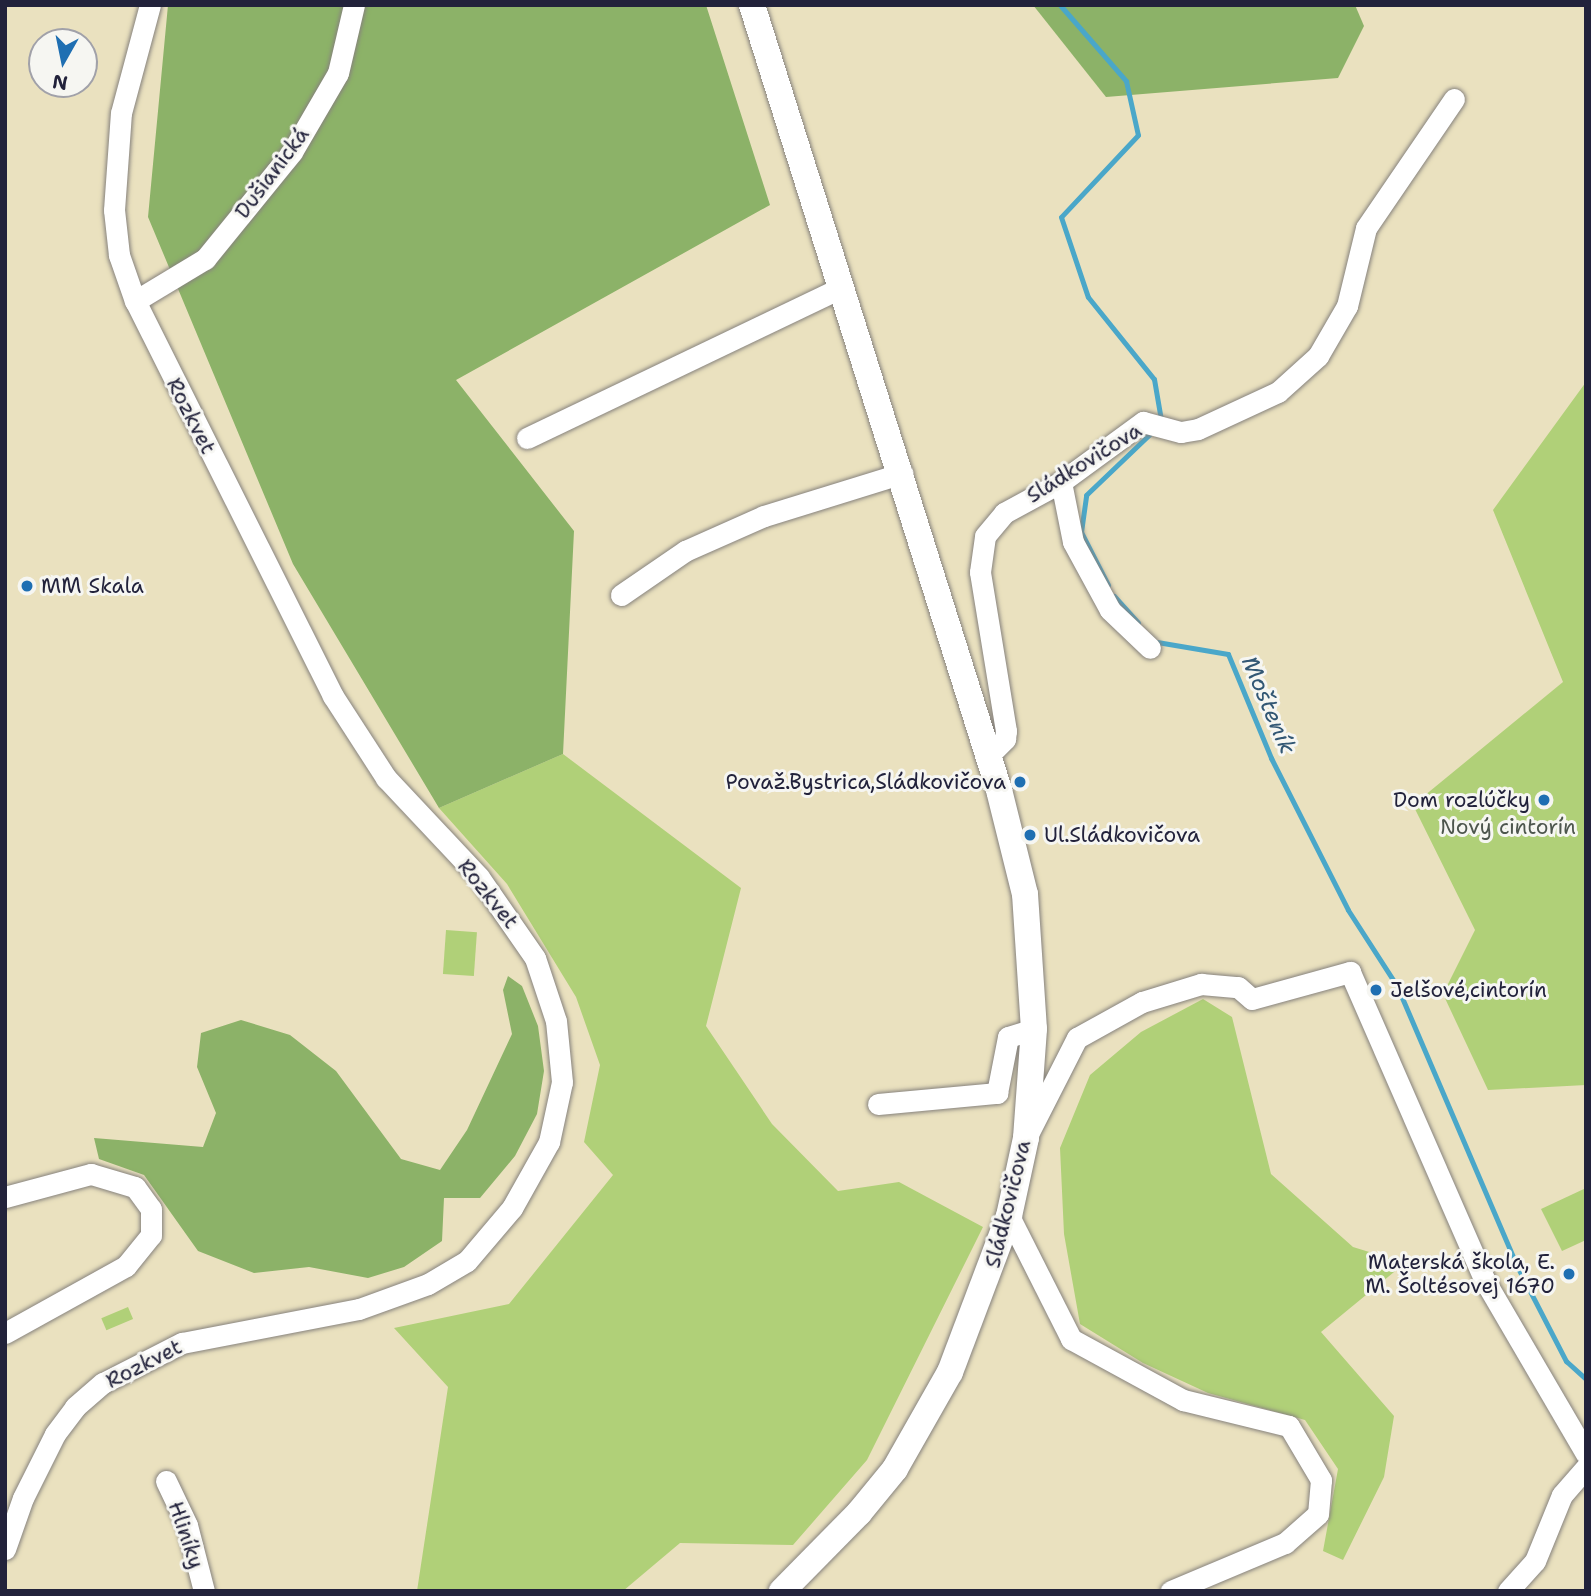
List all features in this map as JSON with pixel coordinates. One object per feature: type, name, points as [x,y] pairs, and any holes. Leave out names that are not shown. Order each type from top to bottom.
[{"type":"main road","name":"Sládkovičova","points":[[751,5],[903,473],[989,755],[1025,894],[1034,1029],[1026,1138],[1009,1216],[978,1306],[913,1444],[859,1513],[782,1591]]},
{"type":"street","name":"Rozkvet","points":[[5,1549],[23,1498],[55,1434],[75,1407],[103,1383],[182,1343],[359,1309],[428,1284],[467,1261],[512,1208],[549,1142],[562,1082],[556,1021],[535,958],[479,877],[386,778],[333,696],[135,301],[119,256],[114,210],[121,113],[150,5]]},
{"type":"street","name":"Dušianická","points":[[135,301],[205,259],[292,152],[338,74],[354,5]]},
{"type":"street","name":"Sládkovičova","points":[[989,755],[1005,739],[1006,730],[980,572],[985,536],[1004,513],[1061,482],[1143,422],[1181,432],[1198,429],[1278,392],[1318,356],[1347,306],[1366,228],[1454,99]]},
{"type":"street","points":[[527,438],[842,287]]},
{"type":"street","points":[[621,595],[685,551],[764,516],[903,473]]},
{"type":"street","points":[[1061,482],[1073,542],[1110,610],[1150,648]]},
{"type":"street","points":[[1026,1138],[1077,1038],[1142,1002],[1201,984],[1238,987],[1251,999],[1350,972],[1485,1281],[1586,1454]]},
{"type":"street","points":[[878,1104],[997,1094],[1008,1037],[1034,1029]]},
{"type":"street","points":[[5,1197],[73,1177],[114,1177],[135,1187],[151,1209],[151,1235],[126,1266],[5,1333]]},
{"type":"street","points":[[1009,1216],[1071,1339],[1183,1400],[1289,1426],[1321,1480],[1318,1514],[1285,1543],[1171,1591]]},
{"type":"street","points":[[1507,1591],[1535,1561],[1562,1495],[1586,1467]]},
{"type":"street","name":"Hliníky","points":[[166,1481],[187,1525],[204,1591]]},
{"type":"green space","points":[[168,5],[706,5],[770,205],[456,380],[574,531],[563,754],[439,808],[293,564],[148,217]]},
{"type":"green space","points":[[1033,5],[1355,5],[1364,26],[1338,78],[1106,97]]},
{"type":"green space","name":"Nový cintorín","points":[[1586,382],[1586,1085],[1488,1090],[1443,994],[1475,930],[1413,805],[1563,682],[1493,510]]},
{"type":"green space","points":[[563,754],[741,888],[706,1026],[772,1124],[838,1191],[899,1182],[983,1227],[867,1460],[793,1545],[680,1543],[623,1591],[417,1591],[448,1387],[394,1328],[509,1304],[613,1175],[584,1142],[600,1065],[576,997],[507,884],[439,808]]},
{"type":"green space","points":[[446,930],[477,932],[474,976],[443,974]]},
{"type":"green space","points":[[508,976],[522,986],[538,1026],[544,1071],[537,1114],[515,1156],[480,1198],[444,1198],[442,1241],[404,1267],[368,1278],[309,1267],[254,1273],[198,1251],[144,1175],[99,1159],[94,1138],[203,1147],[216,1113],[197,1067],[201,1033],[241,1020],[290,1035],[336,1071],[401,1159],[440,1170],[467,1130],[512,1034],[503,990]]},
{"type":"green space","points":[[1203,999],[1232,1017],[1271,1174],[1353,1247],[1405,1263],[1321,1332],[1394,1416],[1384,1477],[1343,1560],[1323,1551],[1338,1469],[1305,1420],[1208,1393],[1143,1363],[1080,1324],[1064,1234],[1060,1148],[1090,1075],[1141,1032]]},
{"type":"green space","points":[[1586,1188],[1586,1240],[1562,1251],[1541,1209]]},
{"type":"green space","points":[[128,1307],[133,1319],[106,1330],[101,1318]]},
{"type":"waterway","name":"Mošteník","points":[[1060,5],[1126,81],[1138,135],[1061,217],[1088,297],[1154,379],[1161,420]]},
{"type":"waterway","name":"Mošteník","points":[[1108,585],[1081,532],[1086,495],[1153,431]]},
{"type":"waterway","name":"Mošteník","points":[[1114,596],[1138,623]]},
{"type":"waterway","name":"Mošteník","points":[[1157,642],[1228,654],[1271,758],[1348,910],[1397,986],[1518,1268],[1566,1361],[1586,1379]]},
{"type":"place","name":"MM Skala","points":[[27,586]]},
{"type":"place","name":"Považ.Bystrica,Sládkovičova","points":[[1020,782]]},
{"type":"place","name":"Dom rozlúčky","points":[[1544,800]]},
{"type":"place","name":"Ul.Sládkovičova","points":[[1030,835]]},
{"type":"place","name":"Jelšové,cintorín","points":[[1376,990]]},
{"type":"place","name":"Materská škola, E. M. Šoltésovej 1670","points":[[1569,1274]]}]
